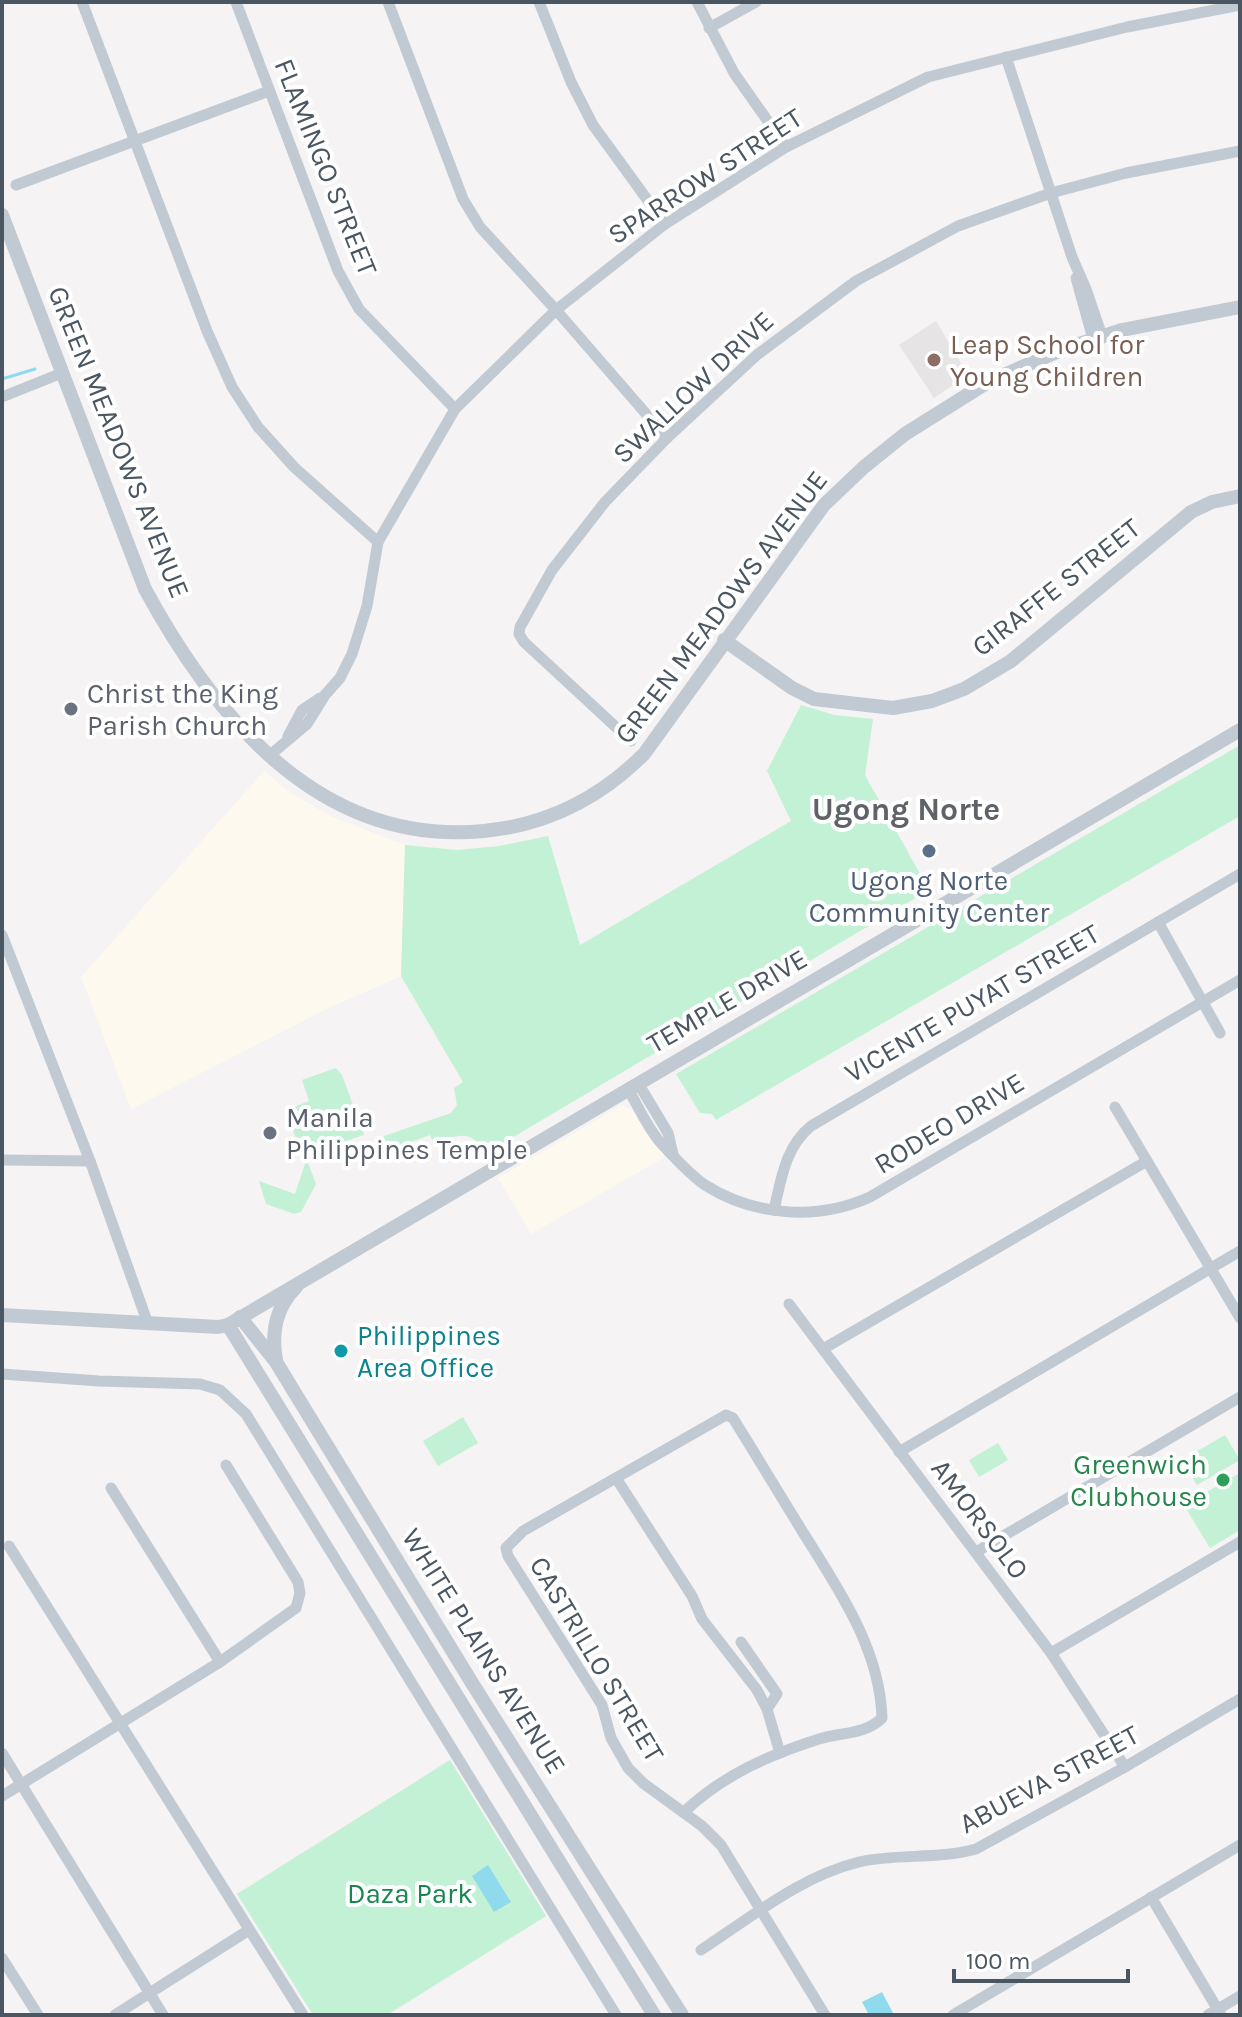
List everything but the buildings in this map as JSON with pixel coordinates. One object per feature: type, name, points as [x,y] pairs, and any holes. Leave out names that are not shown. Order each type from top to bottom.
[{"type":"street","points":[[82,2],[207,331],[232,387],[258,427],[294,467],[378,542]]},
{"type":"street","name":"FLAMINGO STREET","points":[[236,2],[338,271],[359,309],[455,409]]},
{"type":"street","points":[[388,2],[463,199],[480,227],[667,438]]},
{"type":"street","points":[[539,2],[571,82],[593,125],[665,224]]},
{"type":"street","points":[[697,2],[734,73],[786,147]]},
{"type":"street","points":[[709,28],[756,2]]},
{"type":"street","name":"SPARROW STREET","points":[[269,756],[286,740],[302,710],[325,695],[340,678],[352,654],[367,606],[378,542],[455,409],[556,310],[665,224],[786,147],[928,77],[1127,27],[1240,5]]},
{"type":"street","points":[[1006,57],[1098,338]]},
{"type":"street","points":[[16,185],[269,91]]},
{"type":"street","name":"SWALLOW DRIVE","points":[[631,741],[519,634],[552,570],[605,502],[667,438],[758,354],[856,281],[958,226],[1051,193],[1126,173],[1240,151]]},
{"type":"street","name":"GREEN MEADOWS AVENUE","points":[[2,215],[145,589],[170,634],[210,693],[269,756],[317,793],[342,807],[385,823],[427,831],[509,829],[547,818],[587,800],[620,778],[644,754],[824,505],[905,434],[988,382],[1039,359],[1098,338],[1240,307]]},
{"type":"street","points":[[2,397],[62,373]]},
{"type":"street","name":"GIRAFFE STREET","points":[[724,640],[792,688],[814,699],[893,708],[940,699],[964,689],[1011,661],[1191,512],[1212,502],[1240,496]]},
{"type":"street","name":"TEMPLE DRIVE","points":[[234,1321],[1240,730]]},
{"type":"street","name":"VICENTE PUYAT STREET","points":[[774,1210],[792,1148],[811,1126],[1240,874]]},
{"type":"street","points":[[1158,922],[1220,1033]]},
{"type":"street","points":[[2,935],[90,1161],[147,1321]]},
{"type":"street","name":"RODEO DRIVE","points":[[633,1086],[658,1128],[668,1133],[673,1155],[702,1183],[720,1193],[774,1210],[796,1213],[836,1209],[870,1197],[1240,980]]},
{"type":"street","points":[[1115,1107],[1240,1318]]},
{"type":"street","points":[[2,1160],[90,1161]]},
{"type":"street","points":[[823,1349],[1147,1161]]},
{"type":"street","points":[[899,1452],[1240,1251]]},
{"type":"street","points":[[276,1362],[273,1345],[276,1319],[289,1293],[305,1278]]},
{"type":"street","name":"AMORSOLO","points":[[789,1304],[1051,1653],[1125,1767]]},
{"type":"street","points":[[2,1315],[218,1327],[234,1321]]},
{"type":"street","name":"WHITE PLAINS AVENUE","points":[[234,1321],[276,1362],[472,1683],[682,2015]]},
{"type":"street","name":"WHITE PLAINS AVENUE","points":[[234,1321],[455,1694],[654,2015]]},
{"type":"street","points":[[2,1374],[200,1384],[220,1390],[246,1414],[616,2015]]},
{"type":"street","points":[[976,1552],[1240,1397]]},
{"type":"street","points":[[684,1812],[725,1779],[780,1753],[823,1738],[863,1731],[882,1718],[882,1704],[867,1643],[846,1602],[733,1418],[726,1415],[616,1478],[692,1596],[702,1619],[757,1690],[767,1709],[780,1753]]},
{"type":"street","points":[[2,1796],[220,1662],[296,1608],[300,1593],[298,1582],[226,1465]]},
{"type":"street","name":"CASTRILLO STREET","points":[[616,1478],[523,1531],[506,1548],[508,1556],[602,1705],[611,1738],[628,1768],[721,1845],[825,2015]]},
{"type":"street","points":[[111,1488],[220,1662]]},
{"type":"street","points":[[1051,1653],[1240,1542]]},
{"type":"street","points":[[9,1546],[303,2015]]},
{"type":"street","points":[[741,1642],[777,1694],[767,1709]]},
{"type":"street","points":[[455,1694],[472,1683]]},
{"type":"street","name":"ABUEVA STREET","points":[[701,1950],[791,1891],[858,1863],[890,1858],[951,1856],[976,1849],[1240,1699]]},
{"type":"street","points":[[2,1753],[163,2015]]},
{"type":"street","points":[[953,2015],[1240,1845]]},
{"type":"street","points":[[1151,1897],[1216,2013],[1240,1996]]},
{"type":"street","points":[[115,2015],[249,1930]]},
{"type":"street","points":[[2,1958],[38,2015]]},
{"type":"shaded area","name":"Leap School for Young Children","points":[[936,321],[968,375],[934,398],[899,345]]},
{"type":"shaded area","points":[[264,771],[288,791],[330,816],[405,845],[401,976],[327,1009],[131,1109],[81,977]]},
{"type":"shaded area","points":[[622,1105],[640,1114],[665,1157],[531,1234],[498,1178]]},
{"type":"green space","points":[[801,705],[834,715],[873,719],[865,775],[929,890],[500,1145],[497,1142],[483,1150],[467,1136],[448,1138],[434,1144],[430,1135],[392,1149],[396,1162],[391,1160],[383,1142],[384,1136],[451,1113],[457,1105],[454,1088],[463,1082],[401,976],[405,845],[457,850],[499,846],[548,836],[580,945],[791,821],[767,771]]},
{"type":"green space","points":[[1240,745],[1240,816],[716,1120],[712,1114],[700,1113],[676,1074]]},
{"type":"green space","points":[[336,1068],[342,1075],[364,1135],[302,1156],[286,1110],[309,1101],[302,1080]]},
{"type":"green space","points":[[308,1163],[316,1184],[301,1212],[294,1214],[266,1204],[259,1181],[295,1194]]},
{"type":"green space","points":[[463,1417],[478,1443],[438,1466],[423,1441]]},
{"type":"green space","points":[[1225,1435],[1240,1460],[1197,1485],[1182,1460]]},
{"type":"green space","points":[[998,1443],[1008,1460],[979,1477],[969,1460]]},
{"type":"green space","points":[[1240,1473],[1240,1530],[1210,1548],[1184,1505]]},
{"type":"green space","name":"Daza Park","points":[[450,1760],[546,1916],[387,2015],[313,2015],[237,1894]]},
{"type":"water","points":[[488,1865],[511,1902],[494,1912],[472,1876]]},
{"type":"water","points":[[882,1992],[894,2015],[869,2015],[862,2002]]},
{"type":"waterway","points":[[2,379],[35,369]]},
{"type":"place","name":"Leap School for Young Children","points":[[934,360]]},
{"type":"place","name":"Christ the King Parish Church","points":[[71,709]]},
{"type":"place","name":"Ugong Norte Community Center","points":[[929,851]]},
{"type":"place","name":"Manila Philippines Temple","points":[[270,1133]]},
{"type":"place","name":"Philippines Area Office","points":[[341,1351]]},
{"type":"place","name":"Greenwich Clubhouse","points":[[1223,1480]]},
{"type":"district","name":"Ugong Norte","points":[[906,809]]}]
